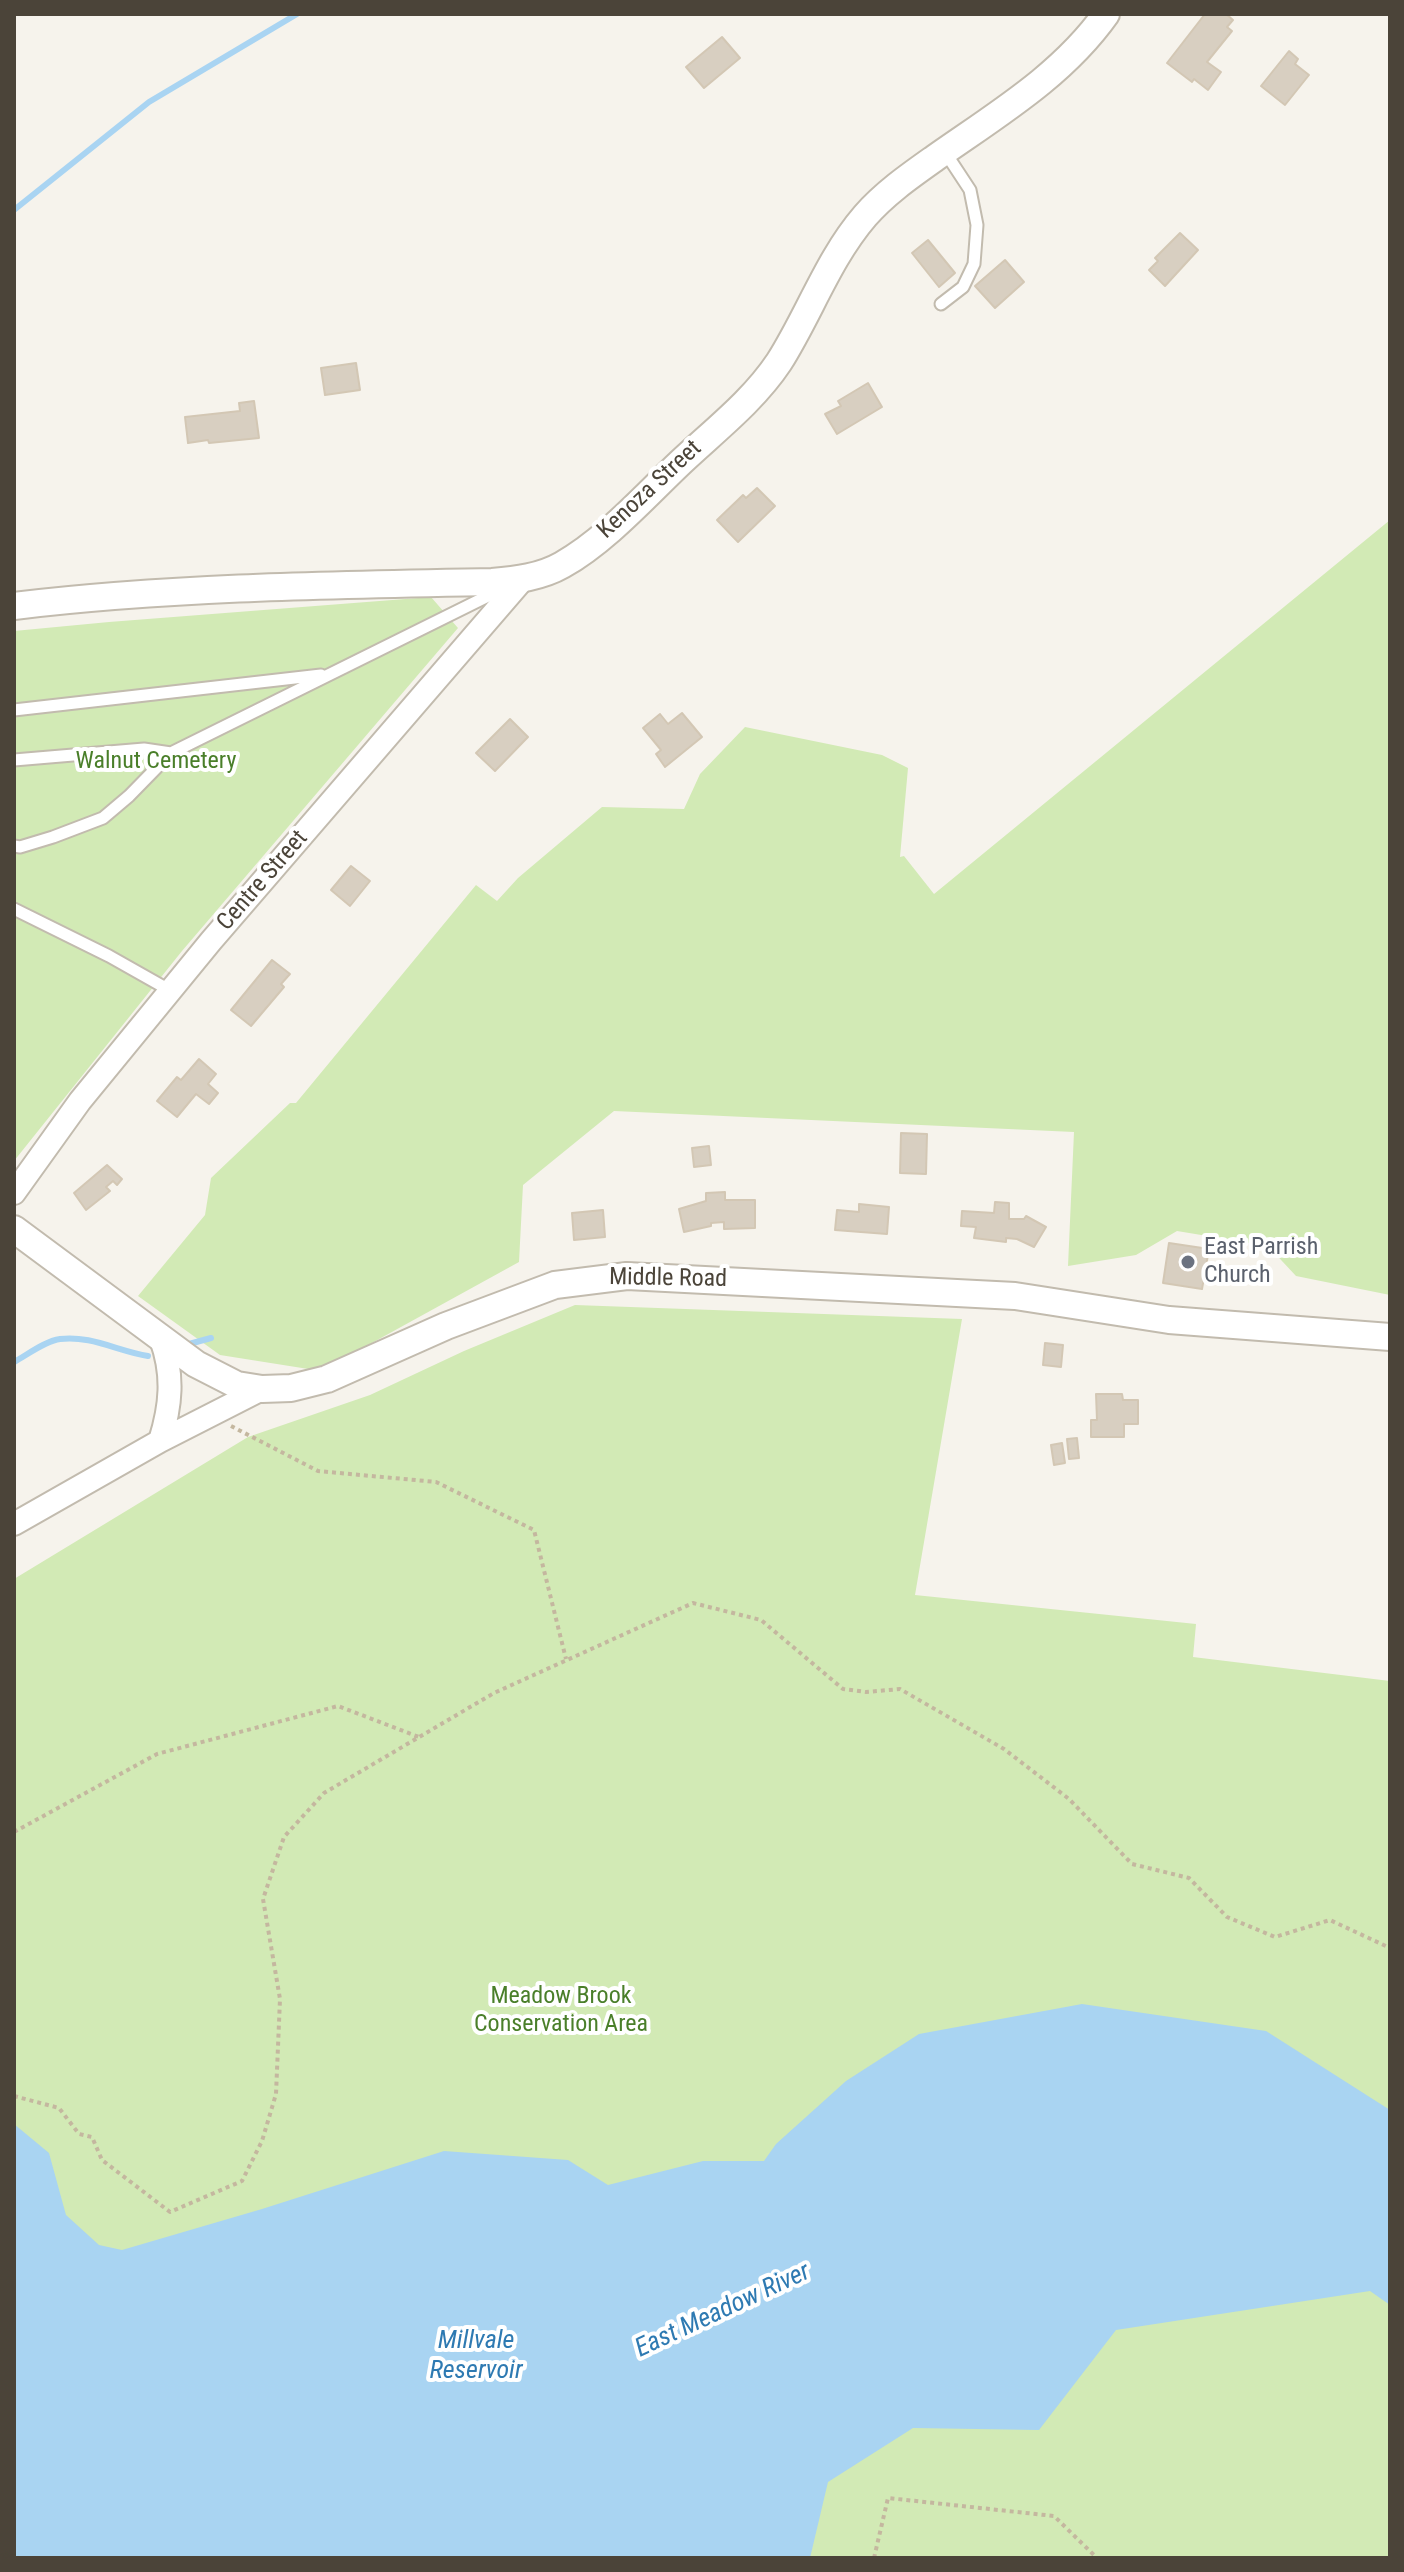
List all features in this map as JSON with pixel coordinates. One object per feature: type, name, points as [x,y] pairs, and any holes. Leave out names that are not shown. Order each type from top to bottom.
[{"type":"street","name":"Kenoza Street","points":[[14,606],[193,592],[492,582],[524,578],[560,567],[579,555],[748,400],[780,361],[839,254],[865,216],[910,176],[1026,95],[1056,70],[1106,14]]},
{"type":"street","name":"Centre Street","points":[[14,1193],[80,1101],[171,991],[524,578]]},
{"type":"street","name":"Middle Road","points":[[14,1229],[161,1339],[216,1376],[237,1385],[262,1389],[291,1388],[327,1379],[446,1326],[555,1285],[627,1276],[1015,1296],[1169,1320],[1390,1337]]},
{"type":"street","points":[[160,1441],[170,1397],[168,1360],[161,1339]]},
{"type":"street","points":[[14,1524],[160,1441],[262,1389]]},
{"type":"lane","points":[[941,304],[963,287],[974,264],[977,225],[970,190],[944,152]]},
{"type":"lane","points":[[14,846],[53,837],[103,818],[171,753],[524,578]]},
{"type":"lane","points":[[14,710],[329,674]]},
{"type":"lane","points":[[14,760],[144,749],[171,753]]},
{"type":"lane","points":[[14,909],[171,991]]},
{"type":"path","points":[[211,1416],[318,1471],[436,1482],[534,1530],[566,1659]]},
{"type":"path","points":[[14,2096],[59,2108],[79,2134],[92,2137],[102,2160],[170,2212],[242,2181],[262,2141],[276,2094],[280,1999],[263,1899],[284,1837],[324,1793],[494,1693],[693,1603],[761,1620],[843,1689],[866,1692],[900,1689],[1004,1749],[1069,1799],[1132,1864],[1189,1878],[1227,1917],[1275,1937],[1330,1920],[1390,1948]]},
{"type":"path","points":[[14,1832],[157,1754],[338,1706],[419,1737]]},
{"type":"path","points":[[874,2558],[888,2498],[1054,2516],[1097,2558]]},
{"type":"green space","points":[[1390,520],[1390,1295],[1296,1276],[1268,1246],[1177,1231],[1136,1255],[1068,1266],[1074,1132],[614,1111],[523,1185],[519,1262],[321,1371],[220,1355],[138,1296],[205,1215],[211,1178],[290,1103],[296,1103],[476,885],[497,901],[518,878],[602,807],[684,809],[700,774],[745,727],[882,755],[908,768],[900,857],[904,856],[934,894]]},
{"type":"green space","name":"Walnut Cemetery","points":[[431,597],[458,628],[182,951],[14,1161],[14,631]]},
{"type":"green space","name":"Meadow Brook Conservation Area","points":[[575,1305],[962,1319],[915,1595],[1196,1624],[1193,1657],[1390,1681],[1390,2558],[14,2558],[14,1579],[248,1437],[370,1395],[464,1351]]},
{"type":"water","name":"Millvale Reservoir","points":[[1082,2004],[1266,2031],[1390,2110],[1390,2305],[1370,2291],[1116,2330],[1039,2430],[913,2428],[828,2482],[810,2558],[14,2558],[14,2124],[49,2153],[66,2215],[99,2245],[122,2250],[444,2151],[568,2160],[608,2185],[703,2161],[764,2161],[776,2144],[846,2081],[919,2034]]},
{"type":"building","points":[[1205,14],[1226,14],[1233,20],[1227,27],[1232,31],[1207,62],[1221,72],[1208,90],[1167,63]]},
{"type":"building","points":[[722,37],[740,58],[704,88],[686,67]]},
{"type":"building","points":[[1289,51],[1298,59],[1295,64],[1309,75],[1285,105],[1261,86]]},
{"type":"building","points":[[1180,233],[1198,250],[1165,286],[1149,270],[1158,261],[1155,258]]},
{"type":"building","points":[[928,240],[955,273],[939,287],[912,253]]},
{"type":"building","points":[[1005,260],[1024,282],[995,308],[975,286]]},
{"type":"building","points":[[356,363],[360,390],[325,395],[321,368]]},
{"type":"building","points":[[868,383],[882,407],[837,434],[825,414],[841,406],[838,401]]},
{"type":"building","points":[[254,401],[259,438],[188,443],[185,417],[240,411],[239,403]]},
{"type":"building","points":[[757,488],[775,506],[738,542],[717,520],[743,495],[746,498]]},
{"type":"building","points":[[682,713],[702,737],[665,767],[656,754],[661,750],[643,728],[660,714],[668,724]]},
{"type":"building","points":[[510,719],[528,737],[495,771],[476,753]]},
{"type":"building","points":[[351,866],[370,881],[350,906],[331,890]]},
{"type":"building","points":[[272,960],[290,974],[281,984],[284,987],[251,1026],[231,1010]]},
{"type":"building","points":[[199,1059],[216,1074],[208,1084],[218,1093],[209,1104],[196,1094],[177,1117],[157,1101],[177,1077],[181,1080]]},
{"type":"building","points":[[901,1133],[927,1134],[926,1174],[900,1173]]},
{"type":"building","points":[[709,1146],[711,1165],[694,1167],[692,1148]]},
{"type":"building","points":[[107,1165],[122,1179],[117,1185],[113,1181],[106,1187],[110,1191],[86,1210],[74,1193]]},
{"type":"building","points":[[725,1192],[725,1200],[755,1200],[755,1228],[724,1229],[724,1222],[684,1232],[679,1209],[706,1201],[706,1193]]},
{"type":"building","points":[[995,1202],[1009,1203],[1009,1219],[1024,1219],[1026,1216],[1046,1227],[1034,1247],[1017,1239],[1006,1238],[1006,1242],[974,1238],[976,1227],[961,1226],[962,1211],[994,1213]]},
{"type":"building","points":[[859,1204],[889,1207],[887,1234],[835,1230],[837,1210],[859,1212]]},
{"type":"building","points":[[603,1210],[605,1237],[574,1240],[572,1213]]},
{"type":"building","points":[[1169,1243],[1209,1249],[1202,1289],[1163,1283]]},
{"type":"building","points":[[1045,1343],[1063,1345],[1061,1367],[1043,1365]]},
{"type":"building","points":[[1096,1394],[1122,1394],[1123,1400],[1138,1400],[1138,1424],[1124,1424],[1124,1437],[1091,1437],[1091,1420],[1097,1420]]},
{"type":"building","points":[[1077,1438],[1079,1458],[1069,1459],[1067,1439]]},
{"type":"building","points":[[1062,1443],[1065,1463],[1054,1465],[1051,1445]]},
{"type":"waterway","points":[[14,210],[149,102],[297,14]]},
{"type":"waterway","points":[[14,1362],[48,1342],[71,1338],[148,1356]]},
{"type":"waterway","points":[[189,1344],[211,1338]]},
{"type":"place","name":"East Parrish Church","points":[[1188,1262]]},
{"type":"water label","name":"East Meadow River","points":[[723,2311]]}]
